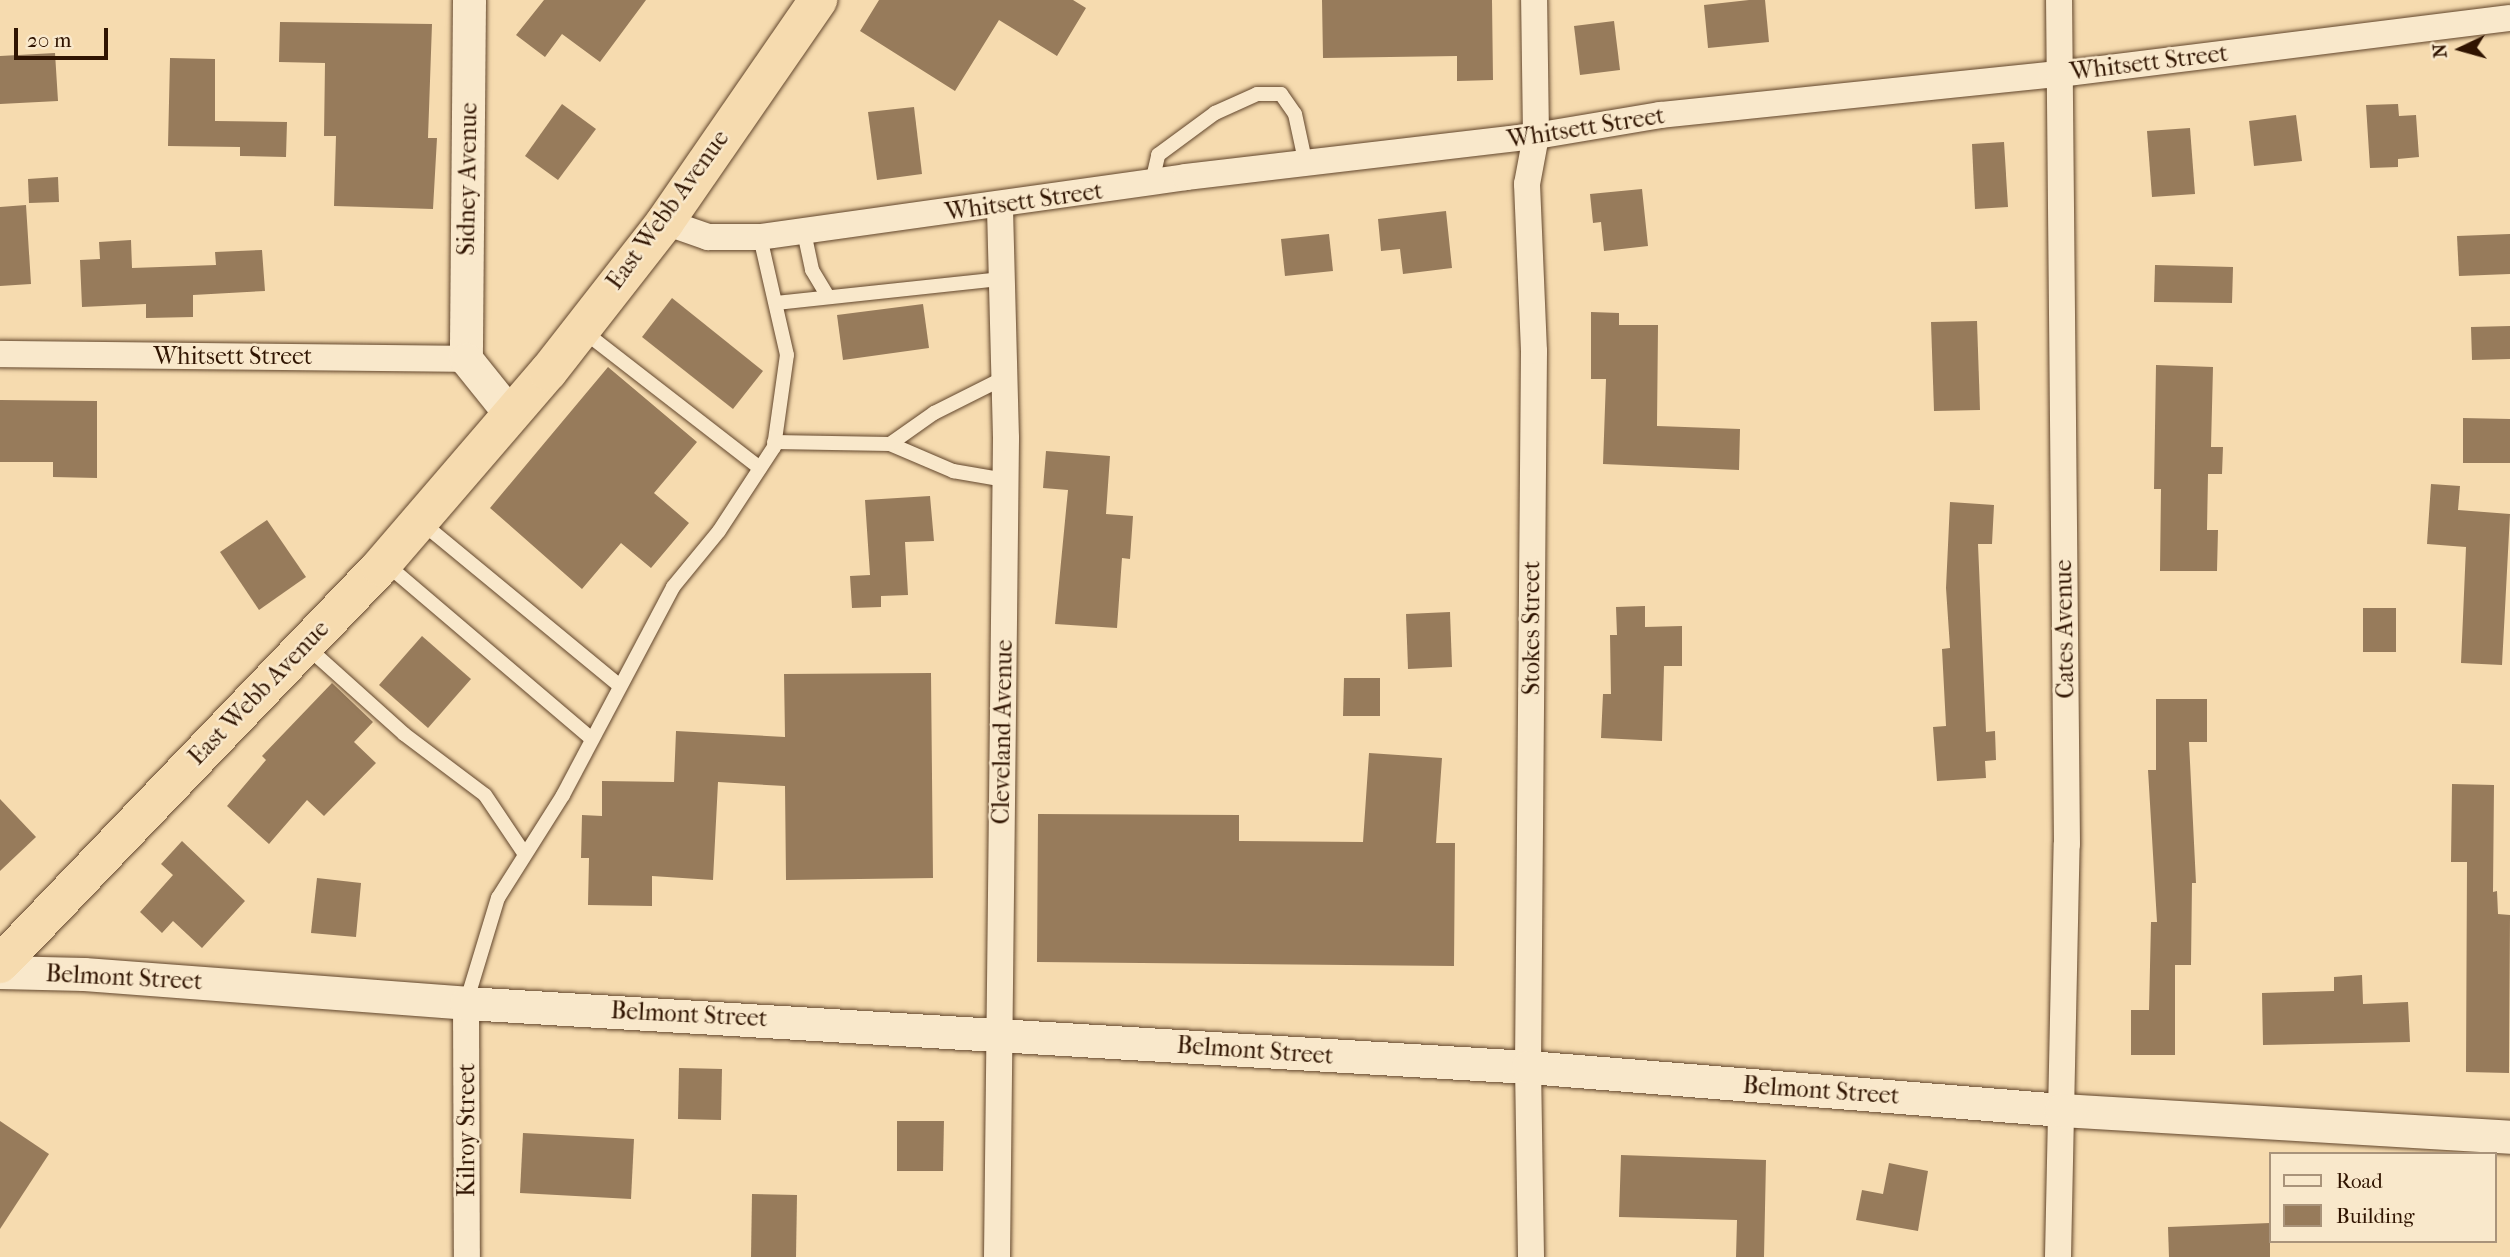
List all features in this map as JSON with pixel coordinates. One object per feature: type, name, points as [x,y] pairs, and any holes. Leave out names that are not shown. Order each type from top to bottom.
[{"type":"highway","name":"East Webb Avenue","points":[[0,964],[384,562],[511,415],[665,222],[818,0]]},
{"type":"street","name":"Sidney Avenue","points":[[466,359],[469,0]]},
{"type":"street","name":"Stokes Street","points":[[1531,1257],[1528,1067],[1534,351],[1527,184],[1536,136],[1534,0]]},
{"type":"street","name":"Cates Avenue","points":[[2059,0],[2067,844],[2059,1257]]},
{"type":"street","name":"Whitsett Street","points":[[665,222],[708,237],[760,237],[1000,206],[1152,182],[1536,136],[1660,115],[2060,74],[2510,18]]},
{"type":"street","name":"Cleveland Avenue","points":[[997,1257],[1005,480],[1000,206]]},
{"type":"street","name":"Whitsett Street","points":[[0,355],[466,359]]},
{"type":"street","points":[[466,359],[511,415]]},
{"type":"street","name":"Belmont Street","points":[[0,972],[84,974],[466,1003],[1528,1067],[2061,1110],[2510,1137]]},
{"type":"street","name":"Kilroy Street","points":[[466,1003],[467,1257]]},
{"type":"lane","points":[[1152,182],[1158,155],[1178,138],[1216,113],[1257,94],[1280,94],[1295,114],[1306,165]]},
{"type":"lane","points":[[804,232],[812,270],[828,297]]},
{"type":"lane","points":[[466,1003],[498,898],[592,739],[673,587],[719,531],[774,442],[787,355],[760,237]]},
{"type":"lane","points":[[776,303],[1002,279]]},
{"type":"lane","points":[[581,329],[760,468]]},
{"type":"lane","points":[[890,444],[934,413],[1004,378]]},
{"type":"lane","points":[[774,442],[890,444],[953,471],[1005,480]]},
{"type":"lane","points":[[419,521],[620,686]]},
{"type":"lane","points":[[384,562],[592,739]]},
{"type":"lane","points":[[305,645],[404,734],[485,796],[524,853]]},
{"type":"building","points":[[544,0],[646,0],[600,62],[562,34],[545,57],[516,35]]},
{"type":"building","points":[[879,0],[1073,0],[1086,8],[1057,56],[999,20],[955,91],[860,31]]},
{"type":"building","points":[[1322,0],[1492,0],[1493,80],[1457,81],[1457,56],[1323,58]]},
{"type":"building","points":[[1765,0],[1769,42],[1708,48],[1704,5]]},
{"type":"building","points":[[1614,21],[1620,70],[1580,75],[1574,26]]},
{"type":"building","points":[[280,22],[432,24],[428,138],[437,138],[433,209],[334,206],[336,136],[324,136],[325,63],[279,62]]},
{"type":"building","points":[[55,53],[58,101],[0,104],[0,56]]},
{"type":"building","points":[[170,58],[215,59],[215,121],[287,122],[286,157],[240,156],[240,147],[168,146]]},
{"type":"building","points":[[562,104],[596,129],[558,180],[525,156]]},
{"type":"building","points":[[2398,104],[2399,116],[2416,115],[2419,157],[2398,159],[2398,167],[2370,168],[2366,105]]},
{"type":"building","points":[[914,107],[922,174],[877,180],[868,112]]},
{"type":"building","points":[[2296,115],[2302,161],[2254,166],[2249,121]]},
{"type":"building","points":[[2190,128],[2195,194],[2152,197],[2147,131]]},
{"type":"building","points":[[2004,142],[2008,207],[1975,209],[1972,144]]},
{"type":"building","points":[[58,177],[59,202],[29,203],[28,179]]},
{"type":"building","points":[[1642,189],[1648,246],[1604,251],[1601,222],[1593,223],[1590,194]]},
{"type":"building","points":[[26,205],[31,284],[0,286],[0,207]]},
{"type":"building","points":[[1446,211],[1452,268],[1403,274],[1400,249],[1381,251],[1378,219]]},
{"type":"building","points":[[1329,234],[1333,271],[1285,276],[1281,239]]},
{"type":"building","points":[[2510,234],[2510,274],[2459,276],[2457,236]]},
{"type":"building","points":[[131,240],[132,268],[216,265],[215,252],[262,250],[265,291],[193,295],[193,317],[146,318],[146,304],[82,307],[80,260],[100,259],[99,242]]},
{"type":"building","points":[[2155,265],[2233,267],[2232,303],[2154,302]]},
{"type":"building","points":[[672,298],[763,371],[733,409],[642,337]]},
{"type":"building","points":[[923,304],[929,348],[843,360],[837,315]]},
{"type":"building","points":[[1591,312],[1619,313],[1619,325],[1658,325],[1657,426],[1740,429],[1739,470],[1603,464],[1606,379],[1591,379]]},
{"type":"building","points":[[1977,321],[1980,410],[1934,411],[1931,322]]},
{"type":"building","points":[[2510,326],[2510,359],[2472,360],[2471,327]]},
{"type":"building","points":[[2156,365],[2213,367],[2211,447],[2223,447],[2222,474],[2208,474],[2207,530],[2218,530],[2217,571],[2160,571],[2161,489],[2154,489]]},
{"type":"building","points":[[608,367],[697,442],[654,493],[689,523],[651,568],[621,543],[582,589],[490,508]]},
{"type":"building","points":[[0,400],[97,401],[97,478],[53,477],[53,462],[0,462]]},
{"type":"building","points":[[2463,418],[2510,419],[2510,463],[2463,463]]},
{"type":"building","points":[[1046,451],[1110,456],[1106,514],[1133,516],[1130,559],[1122,558],[1117,628],[1055,624],[1068,490],[1043,488]]},
{"type":"building","points":[[2431,484],[2460,486],[2458,510],[2510,514],[2502,665],[2461,663],[2466,547],[2427,544]]},
{"type":"building","points":[[930,496],[934,541],[905,542],[908,595],[881,596],[881,607],[852,608],[850,576],[870,575],[865,500]]},
{"type":"building","points":[[1950,502],[1994,505],[1992,544],[1978,544],[1986,732],[1995,731],[1996,760],[1985,761],[1986,778],[1937,781],[1933,727],[1946,726],[1942,649],[1950,648],[1946,588]]},
{"type":"building","points":[[267,520],[306,577],[259,610],[220,552]]},
{"type":"building","points":[[1645,606],[1645,627],[1682,626],[1682,666],[1664,666],[1662,741],[1601,738],[1603,694],[1611,694],[1610,635],[1617,635],[1616,607]]},
{"type":"building","points":[[2363,608],[2396,608],[2396,652],[2363,652]]},
{"type":"building","points":[[1450,612],[1452,667],[1408,669],[1406,614]]},
{"type":"building","points":[[422,636],[471,679],[428,728],[379,685]]},
{"type":"building","points":[[931,673],[933,878],[786,880],[785,786],[718,782],[713,880],[652,876],[652,906],[588,905],[589,858],[581,858],[582,815],[602,816],[602,781],[674,782],[676,731],[785,737],[784,674]]},
{"type":"building","points":[[1344,678],[1380,678],[1380,716],[1343,716]]},
{"type":"building","points":[[332,683],[373,722],[354,742],[376,763],[324,816],[307,800],[269,844],[227,806],[266,760],[262,756]]},
{"type":"building","points":[[2156,699],[2207,699],[2207,742],[2189,742],[2196,883],[2192,883],[2191,965],[2175,965],[2175,1055],[2131,1055],[2131,1010],[2149,1010],[2151,922],[2157,922],[2148,770],[2156,770]]},
{"type":"building","points":[[1369,753],[1442,758],[1436,843],[1455,843],[1454,966],[1037,962],[1038,814],[1239,815],[1239,841],[1363,842]]},
{"type":"building","points":[[2452,784],[2494,785],[2493,892],[2497,891],[2498,914],[2510,915],[2509,1073],[2466,1072],[2467,862],[2451,862]]},
{"type":"building","points":[[0,799],[36,837],[0,871]]},
{"type":"building","points":[[182,841],[245,901],[202,948],[173,921],[162,933],[140,912],[173,875],[161,864]]},
{"type":"building","points":[[317,878],[361,883],[356,937],[311,933]]},
{"type":"building","points":[[2362,975],[2363,1004],[2408,1002],[2410,1042],[2263,1045],[2262,993],[2334,991],[2334,977]]},
{"type":"building","points":[[679,1068],[722,1069],[721,1120],[678,1119]]},
{"type":"building","points":[[0,1121],[49,1154],[0,1229]]},
{"type":"building","points":[[897,1121],[944,1121],[943,1171],[897,1171]]},
{"type":"building","points":[[523,1133],[634,1139],[631,1199],[520,1193]]},
{"type":"building","points":[[1621,1155],[1766,1160],[1764,1257],[1736,1257],[1737,1220],[1619,1217]]},
{"type":"building","points":[[1889,1163],[1928,1171],[1918,1231],[1856,1220],[1862,1190],[1883,1194]]},
{"type":"building","points":[[752,1194],[797,1195],[796,1257],[751,1257]]},
{"type":"building","points":[[2268,1223],[2270,1257],[2169,1257],[2168,1227]]}]
